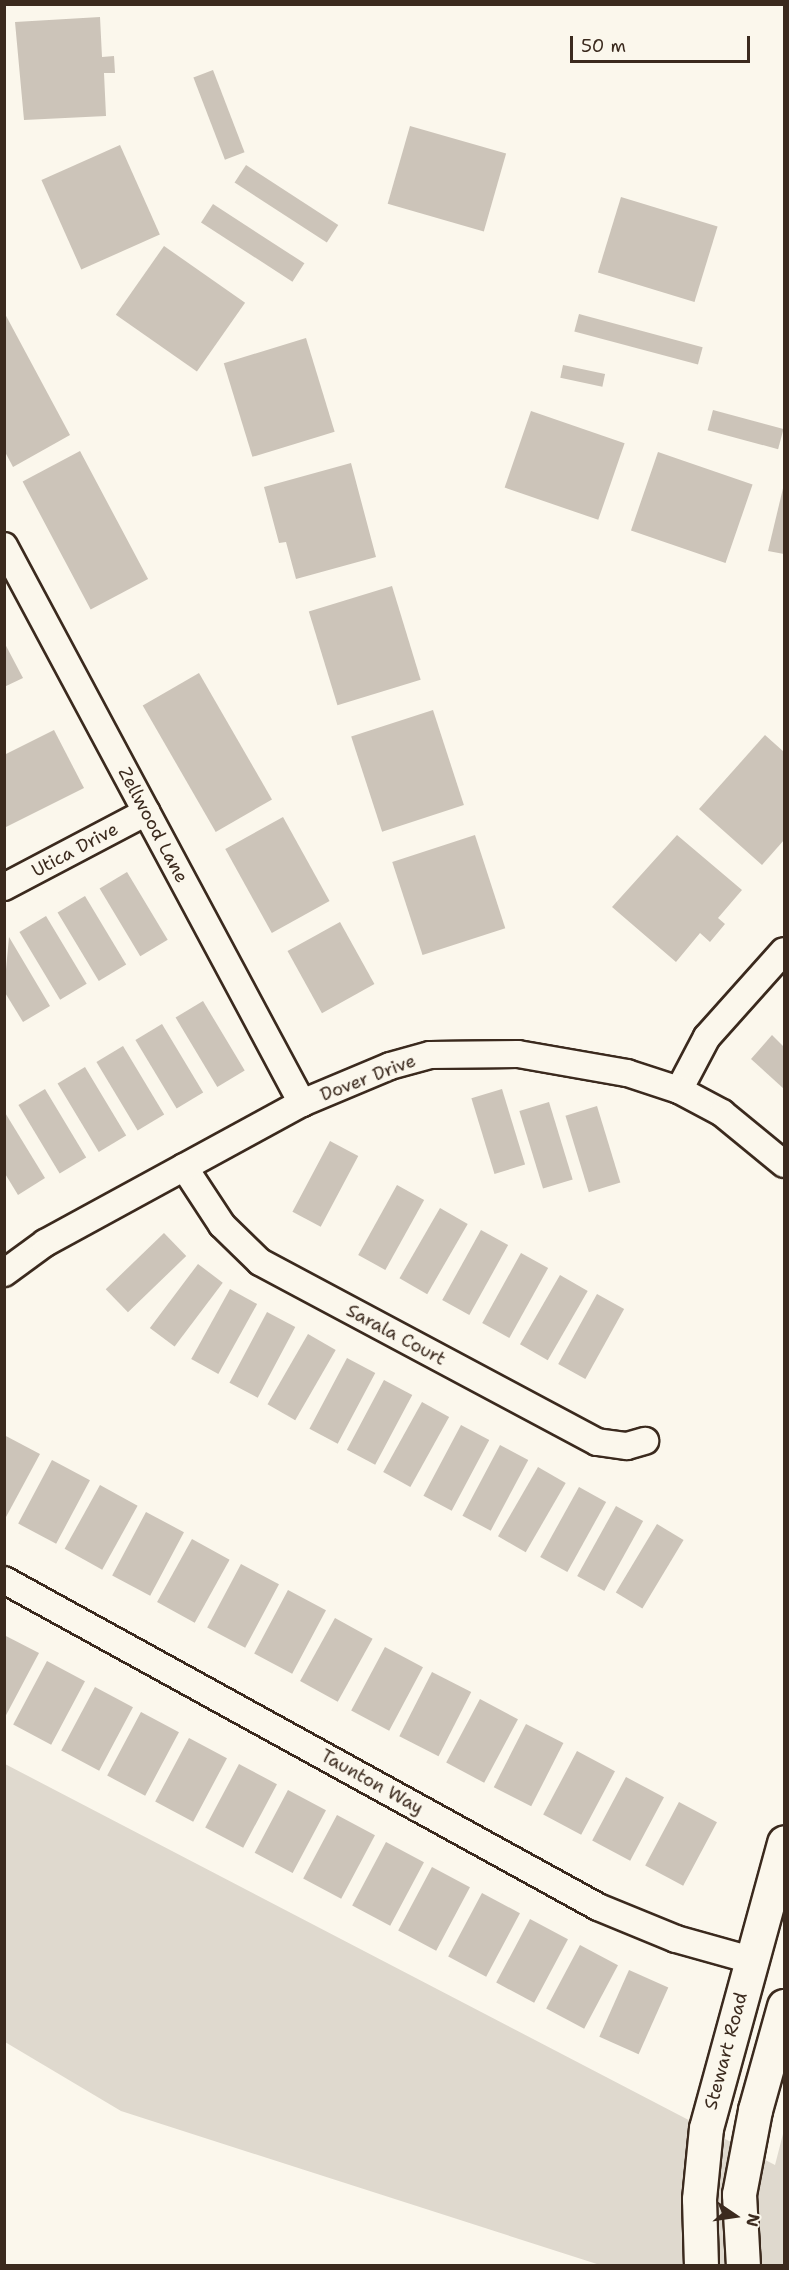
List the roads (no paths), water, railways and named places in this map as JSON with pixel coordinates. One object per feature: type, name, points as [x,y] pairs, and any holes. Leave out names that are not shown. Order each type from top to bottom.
[{"type":"street","name":"Zellwood Lane","points":[[6,552],[302,1103]]},
{"type":"street","name":"Utica Drive","points":[[4,887],[147,812]]},
{"type":"street","points":[[679,1090],[707,1037],[784,951]]},
{"type":"street","name":"Dover Drive","points":[[4,1273],[45,1243],[302,1103],[390,1066],[474,1052],[578,1062],[679,1090],[745,1127],[784,1164]]},
{"type":"street","name":"Sarala Court","points":[[184,1167],[222,1225],[260,1262],[597,1442],[627,1446],[645,1441]]},
{"type":"street","name":"Taunton Way","points":[[4,1580],[598,1906],[676,1939],[751,1960]]},
{"type":"street","name":"Stewart Road","points":[[701,2265],[699,2199],[706,2127],[784,1842]]},
{"type":"street","points":[[744,2265],[739,2194],[755,2110],[784,2006]]}]
